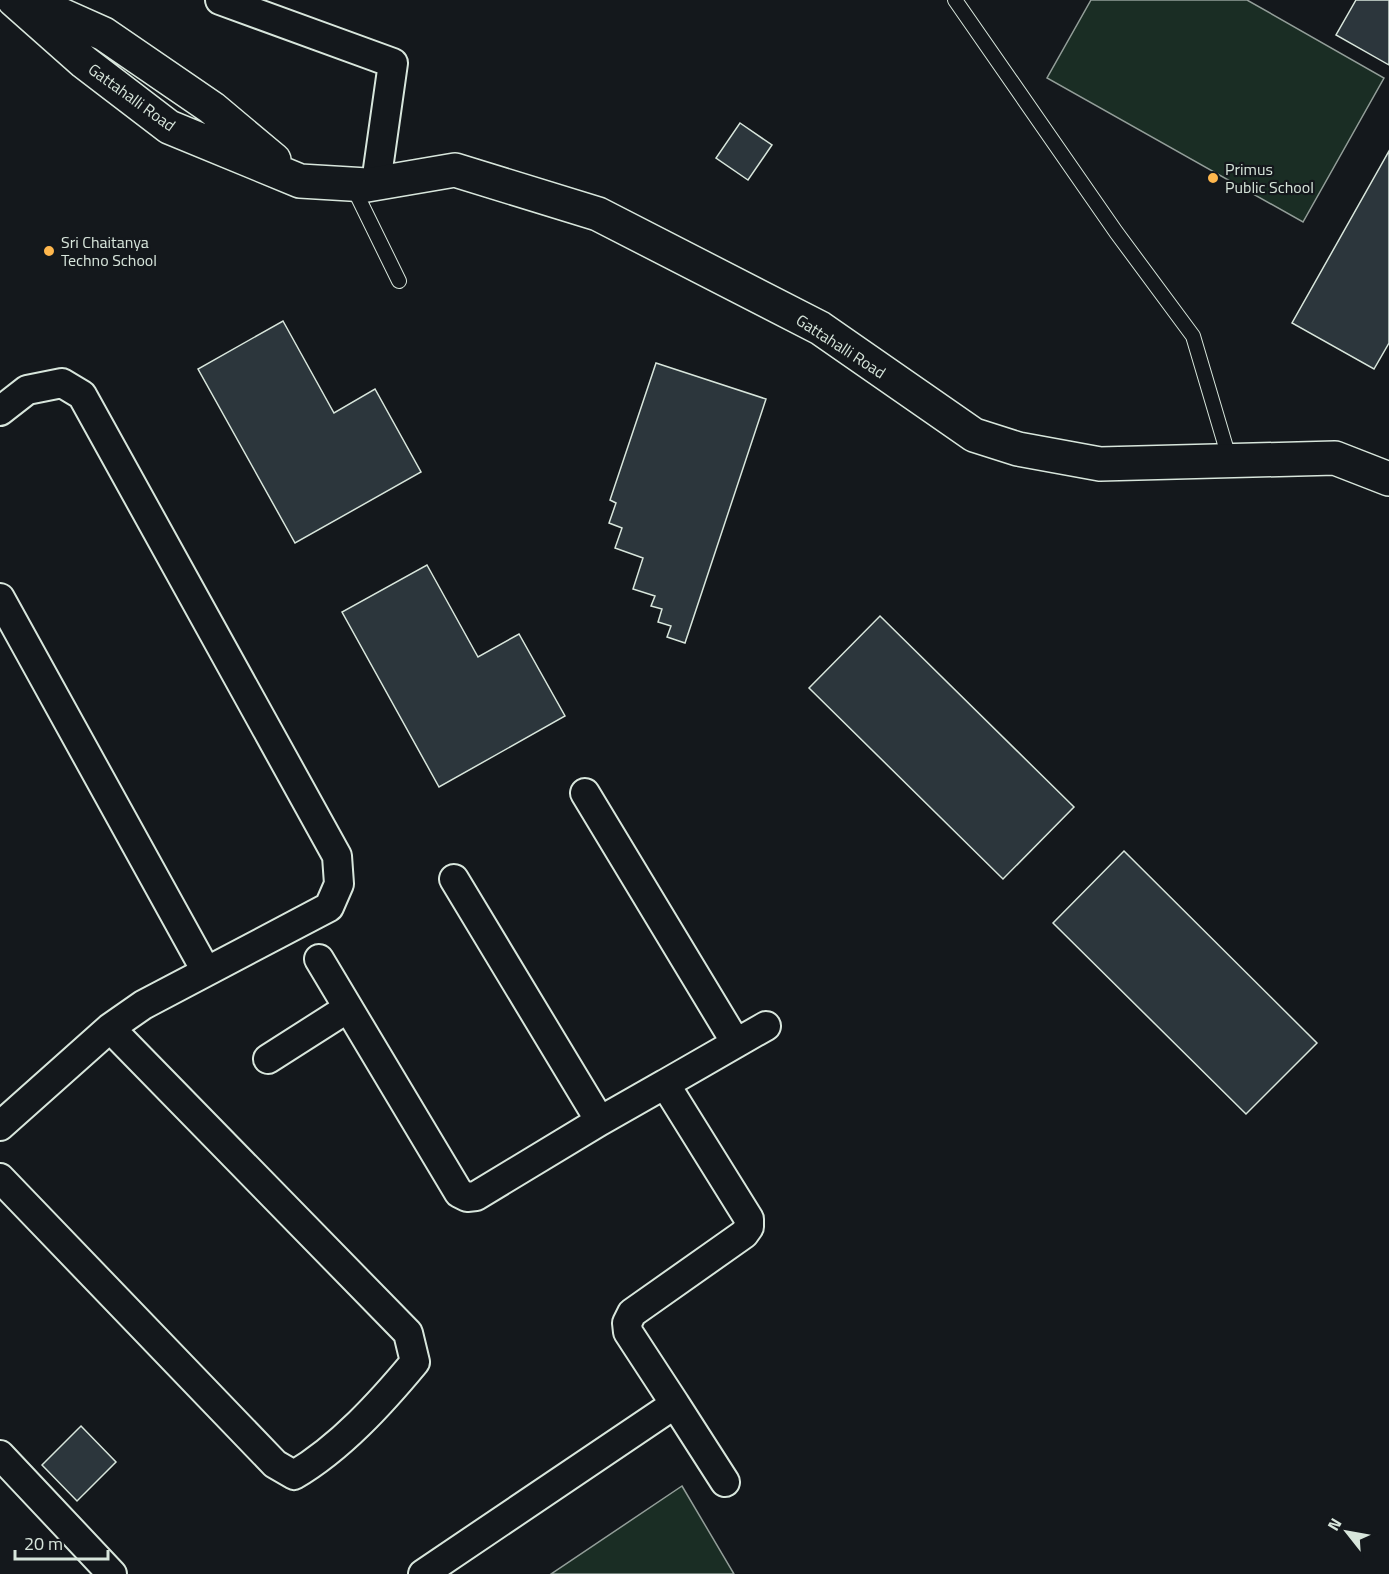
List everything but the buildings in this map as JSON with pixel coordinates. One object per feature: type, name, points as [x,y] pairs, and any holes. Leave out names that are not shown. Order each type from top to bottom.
[{"type":"main road","name":"Gattahalli Road","points":[[14,0],[84,62],[169,127],[300,181],[364,184],[455,170],[598,214],[820,328],[974,435],[1018,449],[1100,464],[1335,458],[1389,479]]},
{"type":"main road","name":"Gattahalli Road","points":[[28,0],[104,34],[212,108],[300,181]]},
{"type":"street","points":[[220,0],[393,63],[364,184]]},
{"type":"street","points":[[0,411],[27,390],[62,383],[82,395],[337,856],[339,884],[329,907],[143,1005],[110,1028],[0,1126]]},
{"type":"street","points":[[0,598],[206,971]]},
{"type":"street","points":[[585,793],[736,1043]]},
{"type":"street","points":[[453,879],[600,1121]]},
{"type":"street","points":[[319,959],[459,1193],[467,1197],[476,1196],[600,1121],[766,1026]]},
{"type":"street","points":[[268,1059],[348,1008]]},
{"type":"street","points":[[0,1178],[274,1464],[294,1475],[325,1455],[387,1395],[415,1362],[408,1333],[110,1028]]},
{"type":"street","points":[[665,1084],[749,1220],[749,1227],[744,1234],[632,1314],[627,1323],[628,1332],[725,1482]]},
{"type":"street","points":[[423,1574],[675,1404]]},
{"type":"street","points":[[0,1455],[112,1574]]},
{"type":"lane","points":[[955,0],[1116,232],[1192,336],[1230,461]]},
{"type":"lane","points":[[364,184],[399,281]]},
{"type":"green space","points":[[1091,0],[1247,0],[1384,78],[1303,222],[1047,78]]},
{"type":"green space","points":[[682,1486],[734,1574],[551,1574]]},
{"type":"place","name":"Primus Public School","points":[[1213,178]]},
{"type":"place","name":"Sri Chaitanya Techno School","points":[[49,251]]}]
